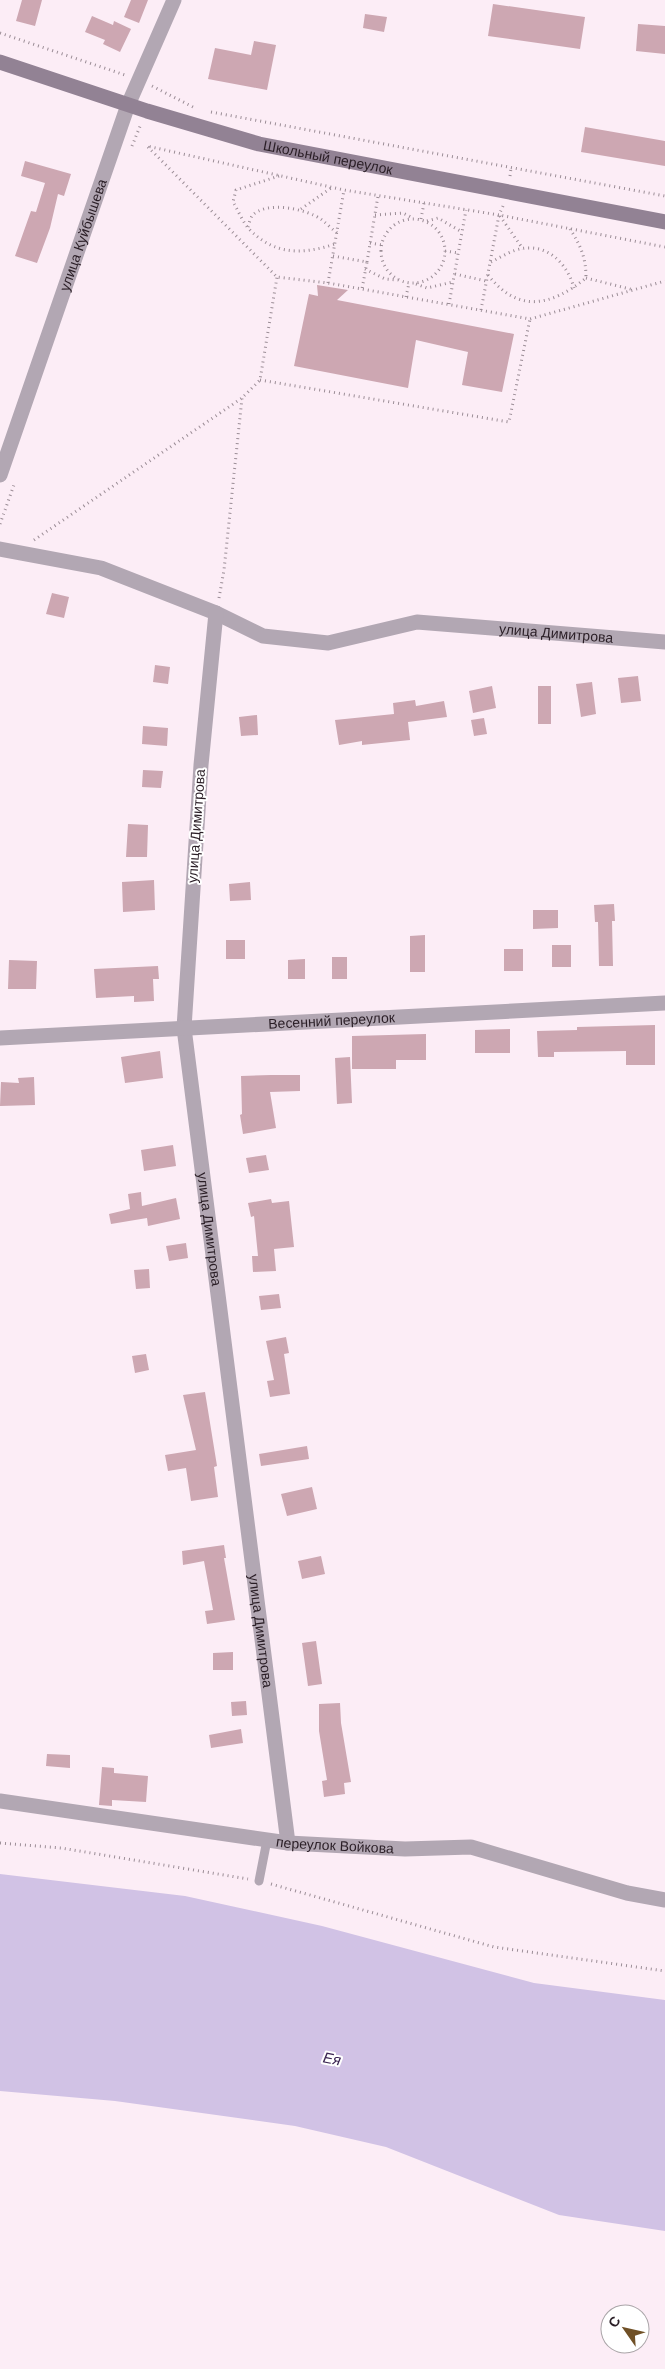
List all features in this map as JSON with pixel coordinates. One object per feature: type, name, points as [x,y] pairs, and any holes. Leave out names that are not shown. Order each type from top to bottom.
[{"type":"street","name":"улица Куйбышева","points":[[0,475],[128,105],[174,0]]},
{"type":"street","name":"Школьный переулок","points":[[0,62],[147,111],[260,144],[665,222]]},
{"type":"street","name":"улица Димитрова","points":[[0,549],[101,568],[216,612],[263,636],[328,643],[416,622],[665,642]]},
{"type":"street","name":"улица Димитрова","points":[[216,612],[201,764],[184,1028],[288,1843]]},
{"type":"street","name":"Весенний переулок","points":[[0,1038],[665,1003]]},
{"type":"street","name":"переулок Войкова","points":[[0,1800],[288,1843],[405,1849],[471,1846],[627,1893],[665,1900]]},
{"type":"lane","points":[[259,1881],[267,1840]]},
{"type":"path","points":[[0,33],[138,80],[198,110]]},
{"type":"path","points":[[130,154],[158,79]]},
{"type":"path","points":[[208,111],[665,196]]},
{"type":"path","points":[[665,248],[466,210],[344,190],[147,146],[277,277],[328,283],[530,319],[665,281]]},
{"type":"path","points":[[481,310],[499,216],[508,192],[511,168]]},
{"type":"path","points":[[279,176],[236,190],[233,202],[248,228],[270,247],[291,251],[319,249],[335,244]]},
{"type":"path","points":[[301,210],[331,187]]},
{"type":"path","points":[[328,283],[344,190]]},
{"type":"path","points":[[362,289],[378,196]]},
{"type":"path","points":[[421,219],[424,203]]},
{"type":"path","points":[[248,228],[252,216],[261,209],[283,207],[301,210],[322,219],[337,233]]},
{"type":"path","points":[[449,304],[466,210]]},
{"type":"path","points":[[375,215],[404,213],[426,221],[436,228],[443,238],[445,251],[439,270],[415,284]]},
{"type":"path","points":[[499,216],[523,248]]},
{"type":"path","points":[[398,280],[383,263],[382,245],[393,226],[414,218]]},
{"type":"path","points":[[426,221],[438,218],[462,232]]},
{"type":"path","points":[[570,229],[582,247],[586,264],[586,278]]},
{"type":"path","points":[[370,243],[382,245]]},
{"type":"path","points":[[490,262],[523,248],[538,248],[562,262],[570,274],[574,288]]},
{"type":"path","points":[[445,251],[459,253]]},
{"type":"path","points":[[333,256],[367,262]]},
{"type":"path","points":[[366,270],[385,279],[398,280],[427,288],[453,282]]},
{"type":"path","points":[[455,274],[486,281]]},
{"type":"path","points":[[488,274],[509,295],[525,302],[542,302],[574,288],[586,278]]},
{"type":"path","points":[[16,552],[242,398],[260,380],[277,277]]},
{"type":"path","points":[[586,278],[636,290]]},
{"type":"path","points":[[406,297],[409,283]]},
{"type":"path","points":[[260,380],[509,422],[530,319]]},
{"type":"path","points":[[216,612],[224,570],[242,398]]},
{"type":"path","points":[[0,524],[16,478]]},
{"type":"path","points":[[0,1844],[61,1848],[259,1881],[494,1947],[665,1971]]},
{"type":"water","name":"Ея","points":[[0,1874],[185,1896],[322,1926],[534,1983],[665,2000],[665,2231],[559,2215],[386,2147],[295,2126],[115,2101],[0,2091]]},
{"type":"building","points":[[22,0],[42,0],[35,26],[16,21]]},
{"type":"building","points":[[131,0],[148,0],[139,23],[124,17]]},
{"type":"building","points":[[493,4],[585,17],[580,49],[488,36]]},
{"type":"building","points":[[365,14],[387,17],[384,32],[363,28]]},
{"type":"building","points":[[92,16],[113,25],[114,21],[131,29],[120,52],[103,44],[105,40],[85,32]]},
{"type":"building","points":[[638,24],[665,26],[665,54],[636,51]]},
{"type":"building","points":[[254,41],[276,45],[267,90],[208,79],[215,48],[251,55]]},
{"type":"building","points":[[585,127],[665,141],[665,166],[581,152]]},
{"type":"building","points":[[25,161],[71,174],[64,196],[58,194],[50,228],[37,263],[15,256],[31,211],[36,212],[45,183],[21,176]]},
{"type":"building","points":[[317,285],[348,290],[337,300],[514,334],[502,392],[462,385],[468,352],[416,340],[408,388],[294,366],[309,294],[318,296]]},
{"type":"building","points":[[52,593],[69,597],[64,618],[46,614]]},
{"type":"building","points":[[155,665],[170,667],[168,684],[153,682]]},
{"type":"building","points":[[638,676],[641,701],[621,703],[618,678]]},
{"type":"building","points":[[592,682],[596,714],[581,717],[576,684]]},
{"type":"building","points":[[492,686],[496,708],[473,713],[469,691]]},
{"type":"building","points":[[538,686],[551,686],[551,724],[538,724]]},
{"type":"building","points":[[415,700],[416,706],[444,701],[447,717],[408,722],[410,740],[362,745],[362,741],[339,745],[335,720],[394,714],[393,703]]},
{"type":"building","points":[[257,715],[258,735],[241,736],[239,717]]},
{"type":"building","points":[[484,718],[487,734],[474,736],[471,720]]},
{"type":"building","points":[[143,726],[168,728],[167,746],[142,744]]},
{"type":"building","points":[[143,770],[163,771],[161,788],[142,787]]},
{"type":"building","points":[[128,824],[148,825],[147,857],[126,857]]},
{"type":"building","points":[[154,880],[155,910],[123,912],[122,882]]},
{"type":"building","points":[[250,882],[251,900],[230,901],[229,884]]},
{"type":"building","points":[[614,904],[615,921],[612,921],[613,966],[599,966],[598,922],[595,922],[594,905]]},
{"type":"building","points":[[533,910],[558,910],[558,928],[533,929]]},
{"type":"building","points":[[425,935],[425,972],[410,972],[410,936]]},
{"type":"building","points":[[226,940],[245,940],[245,959],[226,959]]},
{"type":"building","points":[[552,945],[571,945],[571,967],[552,967]]},
{"type":"building","points":[[504,949],[523,949],[523,971],[504,971]]},
{"type":"building","points":[[332,957],[347,957],[347,979],[332,979]]},
{"type":"building","points":[[305,959],[305,979],[288,979],[288,960]]},
{"type":"building","points":[[9,960],[37,961],[36,989],[8,989]]},
{"type":"building","points":[[158,966],[159,979],[153,979],[154,1001],[134,1002],[134,996],[96,998],[94,969]]},
{"type":"building","points":[[655,1025],[655,1065],[626,1065],[626,1051],[554,1052],[554,1057],[538,1057],[537,1031],[577,1030],[577,1027]]},
{"type":"building","points":[[510,1029],[510,1053],[475,1053],[475,1030]]},
{"type":"building","points":[[426,1034],[426,1060],[396,1060],[396,1069],[352,1069],[352,1036]]},
{"type":"building","points":[[160,1051],[163,1078],[125,1083],[121,1057]]},
{"type":"building","points":[[350,1057],[352,1103],[337,1104],[335,1058]]},
{"type":"building","points":[[300,1075],[300,1091],[270,1092],[276,1128],[243,1134],[240,1115],[242,1114],[241,1076]]},
{"type":"building","points":[[34,1077],[35,1105],[0,1106],[1,1082],[19,1083],[18,1078]]},
{"type":"building","points":[[173,1145],[176,1166],[144,1171],[141,1150]]},
{"type":"building","points":[[266,1155],[269,1170],[249,1173],[246,1158]]},
{"type":"building","points":[[141,1192],[142,1206],[176,1198],[180,1219],[148,1226],[147,1218],[111,1224],[109,1214],[130,1209],[128,1194]]},
{"type":"building","points":[[271,1199],[272,1203],[289,1201],[294,1247],[274,1249],[276,1271],[253,1272],[252,1256],[258,1256],[254,1216],[251,1217],[248,1203]]},
{"type":"building","points":[[186,1243],[188,1258],[169,1261],[166,1246]]},
{"type":"building","points":[[149,1269],[150,1288],[136,1289],[134,1270]]},
{"type":"building","points":[[279,1294],[281,1308],[261,1310],[259,1296]]},
{"type":"building","points":[[286,1337],[289,1353],[284,1354],[290,1394],[270,1397],[267,1381],[274,1380],[266,1341]]},
{"type":"building","points":[[146,1354],[149,1370],[135,1373],[132,1356]]},
{"type":"building","points":[[205,1392],[217,1466],[214,1467],[218,1497],[191,1501],[186,1468],[168,1471],[165,1455],[196,1450],[183,1395]]},
{"type":"building","points":[[307,1446],[309,1459],[261,1466],[259,1454]]},
{"type":"building","points":[[312,1487],[317,1509],[287,1516],[281,1494]]},
{"type":"building","points":[[224,1545],[226,1558],[224,1558],[235,1620],[207,1624],[205,1611],[213,1610],[204,1561],[183,1565],[182,1551]]},
{"type":"building","points":[[321,1556],[325,1574],[302,1579],[298,1561]]},
{"type":"building","points":[[316,1641],[322,1684],[308,1686],[302,1643]]},
{"type":"building","points":[[233,1652],[233,1670],[213,1670],[213,1653]]},
{"type":"building","points":[[246,1701],[247,1715],[232,1716],[231,1702]]},
{"type":"building","points":[[340,1703],[341,1723],[351,1782],[344,1783],[345,1794],[324,1797],[322,1781],[327,1780],[319,1731],[319,1704]]},
{"type":"building","points":[[241,1729],[243,1743],[211,1748],[209,1735]]},
{"type":"building","points":[[47,1754],[70,1755],[70,1768],[46,1766]]},
{"type":"building","points":[[102,1767],[114,1768],[114,1773],[148,1776],[146,1802],[112,1800],[112,1806],[99,1805]]}]
